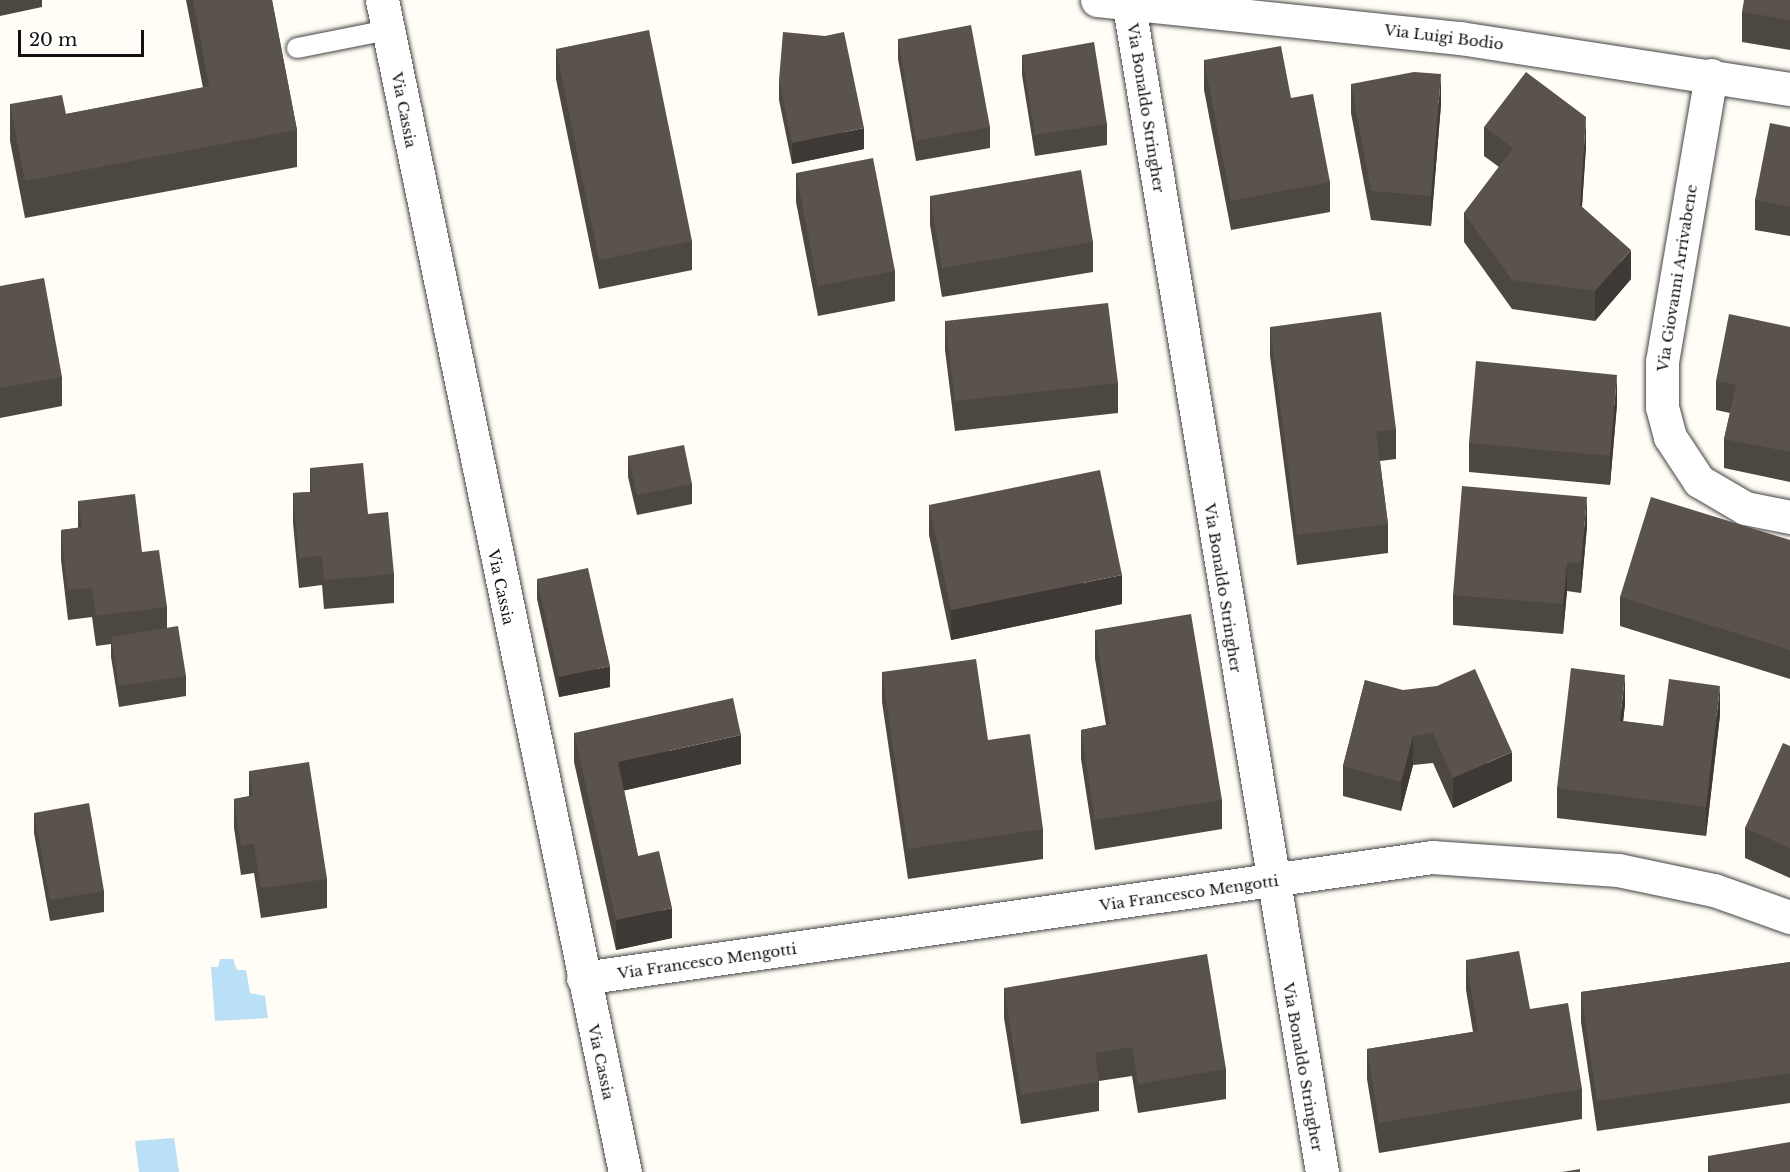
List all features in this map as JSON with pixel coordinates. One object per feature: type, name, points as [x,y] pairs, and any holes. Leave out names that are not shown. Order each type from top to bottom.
[{"type":"street","name":"Via Luigi Bodio","points":[[1118,1],[1460,38],[1790,89]]},
{"type":"street","name":"Via Bonaldo Stringher","points":[[1118,1],[1322,1172]]},
{"type":"street","name":"Via Cassia","points":[[385,15],[625,1172]]},
{"type":"street","name":"Via Giovanni Arrivabene","points":[[1711,75],[1662,361],[1662,407],[1670,437],[1699,481],[1735,504],[1790,517]]},
{"type":"street","name":"Via Francesco Mengotti","points":[[583,978],[1270,882],[1432,857],[1555,862],[1714,890],[1790,917]]},
{"type":"lane","points":[[297,48],[385,15]]},
{"type":"water","points":[[220,959],[233,959],[237,970],[246,970],[250,993],[265,996],[268,1018],[215,1021],[211,967],[218,967]]},
{"type":"water","points":[[174,1138],[179,1172],[139,1172],[135,1141]]},
{"type":"building","points":[[193,0],[272,0],[297,130],[25,181],[10,104],[62,95],[66,114],[209,86]]},
{"type":"building","points":[[1744,0],[1790,0],[1790,20],[1742,12]]},
{"type":"building","points":[[971,25],[990,127],[916,141],[898,39]]},
{"type":"building","points":[[649,30],[692,241],[599,260],[556,49]]},
{"type":"building","points":[[783,32],[825,36],[844,32],[864,128],[792,143],[779,80]]},
{"type":"building","points":[[1094,42],[1107,124],[1035,135],[1022,55]]},
{"type":"building","points":[[1281,46],[1291,98],[1313,94],[1330,182],[1231,201],[1204,60]]},
{"type":"building","points":[[1414,72],[1441,74],[1431,196],[1371,191],[1351,84]]},
{"type":"building","points":[[1526,72],[1586,117],[1580,205],[1631,250],[1595,291],[1512,280],[1464,213],[1513,148],[1484,127]]},
{"type":"building","points":[[1770,123],[1790,127],[1790,207],[1755,200]]},
{"type":"building","points":[[873,158],[895,271],[818,286],[796,173]]},
{"type":"building","points":[[1081,170],[1093,242],[942,268],[930,196]]},
{"type":"building","points":[[44,278],[62,377],[0,388],[0,286]]},
{"type":"building","points":[[1108,303],[1118,383],[955,401],[945,321]]},
{"type":"building","points":[[1381,312],[1396,429],[1376,432],[1388,524],[1297,535],[1270,327]]},
{"type":"building","points":[[1729,314],[1790,327],[1790,452],[1724,439],[1736,385],[1716,381]]},
{"type":"building","points":[[1476,361],[1617,375],[1610,456],[1469,443]]},
{"type":"building","points":[[684,445],[692,484],[637,495],[628,456]]},
{"type":"building","points":[[363,463],[368,514],[388,512],[394,574],[324,580],[322,556],[299,558],[293,493],[312,492],[310,468]]},
{"type":"building","points":[[1100,470],[1122,575],[951,610],[929,505]]},
{"type":"building","points":[[1462,486],[1587,497],[1581,563],[1567,562],[1563,604],[1453,595]]},
{"type":"building","points":[[135,494],[142,552],[159,550],[167,607],[96,616],[92,588],[68,590],[61,530],[82,527],[78,501]]},
{"type":"building","points":[[1651,497],[1790,540],[1790,650],[1620,597]]},
{"type":"building","points":[[588,568],[610,666],[559,677],[537,579]]},
{"type":"building","points":[[1191,614],[1222,800],[1095,820],[1081,730],[1110,724],[1095,630]]},
{"type":"building","points":[[178,626],[186,676],[119,686],[111,637]]},
{"type":"building","points":[[976,659],[988,740],[1030,734],[1043,829],[908,849],[882,672]]},
{"type":"building","points":[[1571,668],[1625,675],[1620,721],[1663,726],[1669,679],[1720,686],[1706,807],[1557,788]]},
{"type":"building","points":[[1475,669],[1512,752],[1453,778],[1433,733],[1413,736],[1401,782],[1343,766],[1365,680],[1403,690],[1437,686]]},
{"type":"building","points":[[733,698],[741,735],[618,762],[638,856],[659,851],[672,908],[616,920],[574,733]]},
{"type":"building","points":[[1783,743],[1790,746],[1790,848],[1745,828]]},
{"type":"building","points":[[309,762],[327,879],[261,888],[254,844],[241,846],[234,799],[253,796],[249,771]]},
{"type":"building","points":[[89,803],[104,891],[50,900],[34,813]]},
{"type":"building","points":[[1519,951],[1530,1009],[1568,1003],[1582,1089],[1379,1123],[1367,1049],[1478,1031],[1466,960]]},
{"type":"building","points":[[1207,954],[1226,1069],[1138,1084],[1132,1047],[1095,1053],[1099,1082],[1021,1095],[1004,988]]},
{"type":"building","points":[[1790,962],[1790,1073],[1597,1101],[1581,992]]},
{"type":"building","points":[[1790,1142],[1790,1172],[1711,1172],[1708,1156]]},
{"type":"building","points":[[1580,1169],[1580,1172],[1562,1172]]}]
